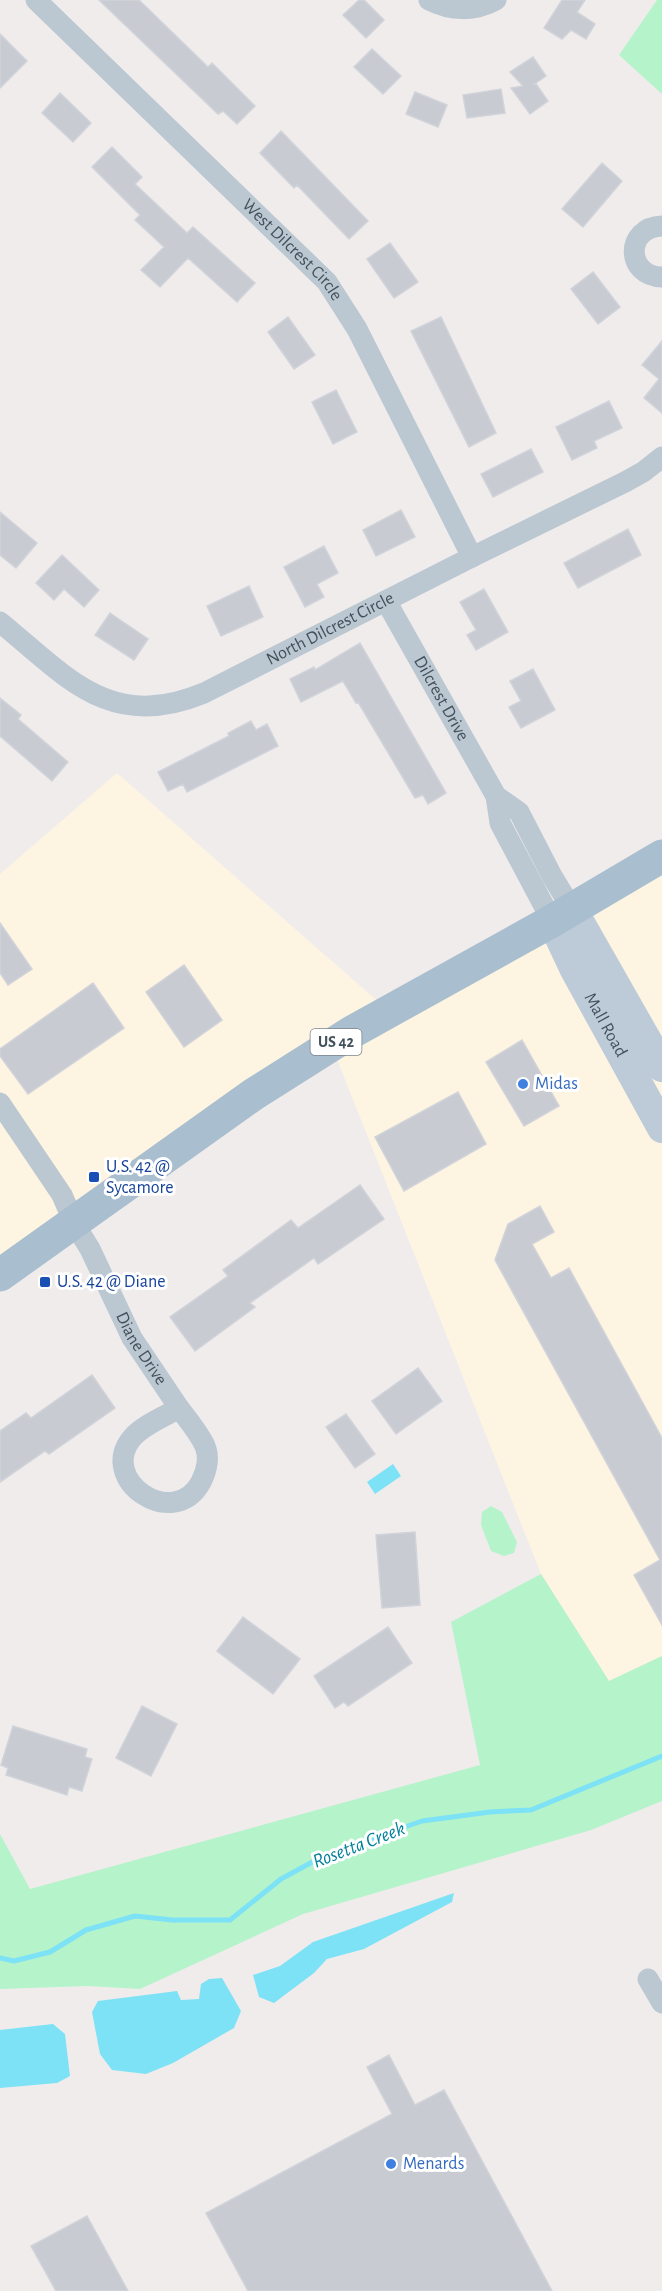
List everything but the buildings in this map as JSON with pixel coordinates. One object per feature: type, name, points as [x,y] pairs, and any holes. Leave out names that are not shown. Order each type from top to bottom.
[{"type":"main road","name":"US 42","points":[[0,1275],[254,1094],[352,1032],[562,915],[662,856]]},
{"type":"main road","name":"Mall Road","points":[[562,915],[662,1067]]},
{"type":"main road","name":"Mall Road","points":[[562,915],[574,968],[662,1128]]},
{"type":"street","name":"West Dilcrest Circle","points":[[36,0],[327,282],[357,329],[472,557]]},
{"type":"street","points":[[429,0],[440,6],[459,9],[481,7],[496,0]]},
{"type":"street","points":[[662,226],[645,230],[635,244],[634,252],[640,268],[646,273],[662,277]]},
{"type":"street","name":"North Dilcrest Circle","points":[[0,622],[83,690],[102,699],[139,707],[181,702],[204,693],[626,482],[662,457]]},
{"type":"street","name":"Dilcrest Drive","points":[[386,601],[496,796],[500,823],[562,915]]},
{"type":"street","name":"Diane Drive","points":[[0,1103],[62,1194],[74,1223],[90,1249],[132,1338],[202,1440],[206,1449],[208,1459],[198,1488],[188,1497],[173,1502],[155,1501],[141,1494],[128,1480],[124,1467],[124,1453],[136,1433],[179,1408]]},
{"type":"street","points":[[648,1978],[662,2003]]},
{"type":"shaded area","points":[[117,773],[389,1011],[662,856],[662,1656],[609,1681],[541,1574],[333,1049],[0,1274],[0,874]]},
{"type":"green space","points":[[657,0],[662,0],[662,94],[619,55]]},
{"type":"green space","points":[[491,1506],[502,1512],[517,1542],[514,1553],[504,1556],[491,1551],[481,1525],[482,1512]]},
{"type":"green space","points":[[541,1574],[609,1681],[662,1656],[662,1801],[591,1830],[303,1914],[140,1989],[87,1986],[0,1989],[0,1834],[30,1889],[480,1765],[451,1622]]},
{"type":"water","points":[[393,1464],[401,1476],[375,1494],[367,1482]]},
{"type":"water","points":[[454,1893],[452,1902],[364,1949],[327,1959],[314,1973],[274,2003],[259,1997],[253,1975],[280,1966],[313,1942]]},
{"type":"water","points":[[222,1978],[241,2011],[234,2028],[173,2063],[146,2074],[112,2070],[100,2054],[92,2012],[98,2001],[177,1991],[181,2000],[199,1999],[201,1984],[209,1979]]},
{"type":"water","points":[[53,2024],[65,2034],[70,2076],[57,2083],[0,2088],[0,2030]]},
{"type":"waterway","name":"Rosetta Creek","points":[[0,1958],[14,1961],[50,1952],[86,1930],[135,1916],[172,1920],[230,1920],[281,1879],[327,1854],[422,1821],[490,1812],[531,1810],[662,1756]]},
{"type":"place","name":"Midas","points":[[523,1084]]},
{"type":"place","name":"U.S. 42 @ Sycamore","points":[[94,1177]]},
{"type":"place","name":"U.S. 42 @ Diane","points":[[45,1282]]},
{"type":"place","name":"Menards","points":[[391,2164]]}]
